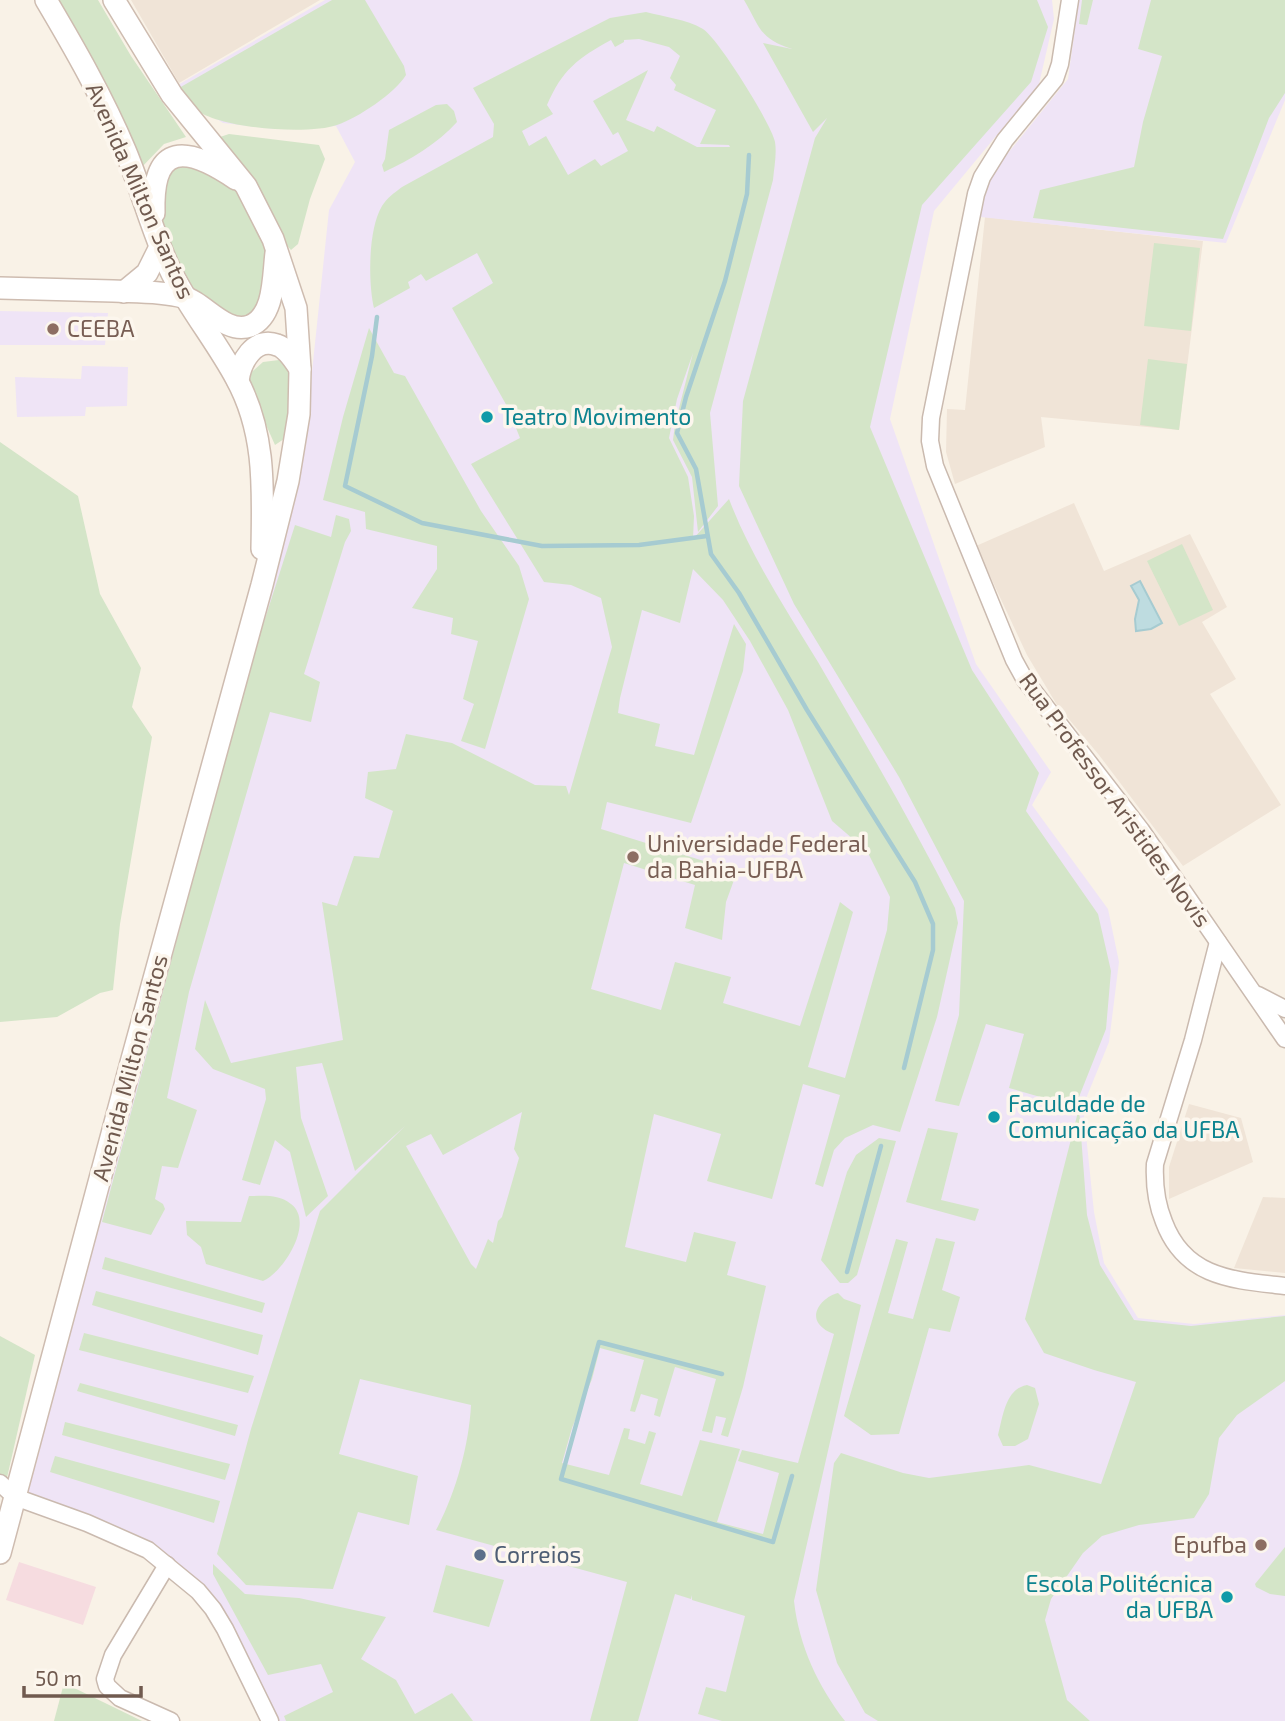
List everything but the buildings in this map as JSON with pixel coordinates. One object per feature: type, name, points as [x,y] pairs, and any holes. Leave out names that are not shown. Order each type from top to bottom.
[{"type":"main road","name":"Avenida Milton Santos","points":[[46,0],[113,123],[158,240],[186,297],[238,381],[251,412],[261,447],[262,585]]},
{"type":"main road","name":"Avenida Milton Santos","points":[[0,1553],[7,1490],[262,585],[288,481],[299,414],[300,369],[296,308],[276,248],[246,186],[172,95],[114,0]]},
{"type":"main road","points":[[124,292],[147,273],[158,240],[155,180],[164,163],[184,154],[194,156],[246,186]]},
{"type":"main road","points":[[0,288],[186,297],[241,328],[250,326],[264,314],[269,302],[276,248]]},
{"type":"main road","points":[[238,381],[242,362],[248,354],[267,344],[276,344],[285,350],[300,369]]},
{"type":"main road","points":[[261,447],[273,453],[295,446]]},
{"type":"street","name":"Rua Professor Aristides Novis","points":[[1070,0],[1055,79],[1005,140],[982,177],[975,194],[931,418],[930,440],[935,466],[1014,660],[1025,680],[1041,704],[1109,786],[1285,1039]]},
{"type":"street","points":[[1218,942],[1193,1040],[1155,1164],[1154,1185],[1159,1210],[1170,1238],[1184,1257],[1203,1269],[1227,1277],[1285,1286]]},
{"type":"street","points":[[1256,994],[1285,1009]]},
{"type":"street","points":[[7,1490],[148,1550],[198,1591],[213,1609],[247,1671],[270,1721]]},
{"type":"street","points":[[166,1565],[113,1655],[105,1678],[107,1686],[120,1698],[171,1721]]},
{"type":"shaded area","points":[[131,0],[320,0],[179,83]]},
{"type":"shaded area","name":"Universidade Federal da Bahia-UFBA","points":[[325,0],[1052,0],[1054,19],[1039,84],[934,211],[890,419],[976,664],[1051,772],[1032,805],[1108,909],[1119,962],[1109,1042],[1083,1106],[1094,1212],[1104,1263],[1138,1318],[1194,1324],[1285,1315],[1285,1721],[265,1721],[192,1584],[143,1546],[26,1500],[306,429],[329,210],[355,162],[336,126],[275,129],[223,123],[171,89]]},
{"type":"shaded area","points":[[1079,0],[1285,0],[1285,100],[1226,243],[971,216],[996,168],[1068,79]]},
{"type":"shaded area","points":[[985,217],[1203,241],[1179,430],[1041,417],[1045,447],[955,484],[946,452],[947,409],[965,410]]},
{"type":"shaded area","name":"CEEBA","points":[[0,311],[108,313],[105,345],[0,345]]},
{"type":"shaded area","points":[[82,366],[128,367],[127,406],[86,407],[85,416],[17,417],[15,377],[81,379]]},
{"type":"shaded area","points":[[1074,503],[1104,571],[1190,534],[1227,607],[1202,622],[1236,679],[1210,694],[1281,805],[1183,866],[1099,755],[1057,705],[1027,655],[976,546]]},
{"type":"shaded area","points":[[1189,1104],[1241,1118],[1253,1162],[1169,1199],[1169,1167]]},
{"type":"shaded area","points":[[1263,1197],[1285,1198],[1285,1273],[1234,1268]]},
{"type":"shaded area","points":[[19,1562],[96,1587],[83,1625],[6,1600]]},
{"type":"green space","points":[[53,0],[98,0],[131,56],[186,137],[164,144],[139,170]]},
{"type":"green space","points":[[332,0],[365,0],[404,66],[406,75],[385,97],[355,117],[337,125],[306,130],[243,125],[207,116],[195,109],[179,88]]},
{"type":"green space","points":[[744,0],[1037,0],[1048,27],[1031,82],[922,205],[870,427],[972,670],[1039,773],[1026,811],[1098,914],[1111,971],[1106,1029],[1075,1107],[1009,1088],[1024,1034],[986,1024],[959,1106],[935,1101],[959,1015],[964,901],[899,777],[794,604],[739,486],[743,401],[815,138],[827,118],[813,132],[763,43],[792,49],[773,41],[762,31]]},
{"type":"green space","points":[[1082,0],[1093,0],[1087,25],[1079,24]]},
{"type":"green space","points":[[1151,0],[1285,0],[1285,93],[1269,118],[1223,239],[1033,218],[1040,190],[1134,167],[1143,122],[1162,56],[1138,49]]},
{"type":"green space","points":[[646,12],[703,29],[732,64],[772,133],[776,151],[773,180],[710,413],[718,506],[698,532],[692,477],[673,440],[693,353],[677,399],[669,438],[688,477],[694,516],[693,539],[729,499],[758,562],[922,846],[955,908],[958,923],[937,1017],[900,1132],[873,1125],[845,1138],[834,1150],[823,1187],[815,1184],[840,1095],[803,1084],[772,1199],[707,1181],[721,1134],[654,1114],[625,1247],[686,1262],[694,1232],[736,1242],[727,1275],[766,1286],[743,1387],[728,1437],[721,1435],[726,1418],[716,1416],[712,1433],[702,1431],[716,1379],[675,1367],[660,1417],[654,1415],[658,1399],[641,1394],[635,1412],[630,1411],[644,1360],[600,1348],[592,1379],[572,1428],[562,1463],[609,1475],[624,1428],[630,1429],[628,1439],[645,1444],[649,1431],[656,1433],[640,1484],[682,1496],[700,1440],[740,1449],[717,1522],[763,1534],[779,1473],[738,1461],[742,1450],[798,1463],[834,1334],[818,1323],[817,1312],[827,1298],[838,1293],[844,1299],[861,1305],[794,1601],[800,1634],[811,1665],[826,1694],[845,1721],[722,1721],[698,1714],[706,1687],[726,1692],[745,1616],[692,1600],[692,1595],[691,1599],[675,1594],[638,1721],[590,1721],[627,1582],[436,1530],[460,1470],[471,1405],[360,1379],[339,1454],[418,1476],[409,1525],[358,1512],[333,1589],[246,1585],[217,1554],[251,1429],[320,1211],[405,1126],[355,1171],[322,1063],[296,1067],[301,1118],[328,1196],[306,1217],[290,1152],[275,1140],[260,1185],[242,1180],[266,1099],[265,1089],[213,1069],[195,1049],[205,1000],[231,1063],[343,1040],[322,902],[337,906],[354,856],[379,858],[393,811],[365,798],[368,772],[396,769],[406,734],[452,743],[535,785],[566,786],[569,795],[612,647],[601,598],[571,585],[544,582],[471,464],[520,438],[508,408],[452,308],[493,283],[477,253],[426,281],[421,274],[408,282],[410,288],[374,308],[370,271],[377,216],[388,198],[396,191],[493,137],[494,124],[473,88],[610,18]],"holes":[[[639,39],[669,47],[680,56],[670,78],[676,85],[674,90],[716,110],[700,144],[730,147],[697,147],[657,126],[654,132],[626,120],[648,70],[593,101],[613,135],[618,132],[628,151],[601,166],[595,159],[568,175],[546,136],[529,146],[522,131],[553,114],[547,105],[572,66],[611,40],[615,47],[624,40]],[[693,569],[723,600],[750,641],[788,710],[832,821],[867,851],[890,897],[887,930],[845,1078],[808,1067],[853,912],[840,902],[800,1026],[723,1003],[731,977],[675,962],[661,1010],[591,989],[624,863],[695,885],[685,928],[722,940],[726,902],[738,869],[601,829],[607,802],[691,823],[743,671],[746,644],[734,624],[694,755],[655,746],[660,724],[618,713],[642,610],[680,623]],[[522,1112],[514,1149],[519,1158],[502,1217],[498,1221],[493,1243],[488,1239],[476,1269],[406,1146],[431,1134],[443,1155]]]},
{"type":"green space","points":[[447,104],[454,111],[457,122],[423,151],[384,172],[382,165],[389,130],[436,105]]},
{"type":"green space","points":[[229,134],[319,145],[325,159],[310,199],[298,244],[291,250],[283,240],[271,211],[252,178],[220,137]]},
{"type":"green space","points":[[174,157],[246,186],[273,239],[258,321],[208,313],[169,267],[154,193]]},
{"type":"green space","points":[[1154,243],[1200,248],[1191,331],[1144,326]]},
{"type":"green space","points":[[369,328],[394,373],[405,376],[481,511],[519,566],[529,599],[485,749],[461,741],[474,704],[463,699],[478,641],[451,634],[453,618],[412,608],[437,569],[437,546],[366,529],[365,512],[323,500],[343,417]]},
{"type":"green space","points":[[1148,359],[1187,364],[1179,430],[1140,425]]},
{"type":"green space","points":[[279,360],[292,372],[293,433],[275,445],[245,378],[263,362]]},
{"type":"green space","points":[[0,442],[78,496],[100,594],[141,668],[132,707],[152,737],[120,924],[113,990],[100,993],[57,1017],[0,1022]]},
{"type":"green space","points":[[336,515],[349,519],[351,531],[345,542],[304,674],[320,682],[311,722],[270,712],[189,992],[167,1098],[197,1110],[178,1168],[162,1166],[155,1199],[163,1204],[165,1209],[151,1235],[102,1222],[247,675],[295,525],[331,537]]},
{"type":"green space","points":[[1182,544],[1213,610],[1179,626],[1147,561]]},
{"type":"green space","points":[[1079,1108],[1087,1215],[1100,1265],[1134,1320],[1191,1326],[1285,1316],[1285,1381],[1237,1415],[1219,1438],[1209,1494],[1194,1518],[1139,1525],[1102,1536],[1083,1553],[1051,1599],[1045,1620],[1067,1700],[1090,1721],[878,1721],[865,1713],[837,1663],[816,1590],[834,1463],[841,1453],[903,1473],[929,1478],[1029,1465],[1101,1484],[1136,1382],[1044,1353],[1025,1319]]},
{"type":"green space","points":[[928,1128],[958,1133],[941,1200],[979,1209],[975,1221],[906,1202]]},
{"type":"green space","points":[[879,1138],[896,1141],[857,1275],[848,1283],[840,1283],[821,1260],[847,1172],[856,1155]]},
{"type":"green space","points":[[249,1196],[271,1196],[286,1201],[298,1212],[300,1222],[294,1246],[280,1268],[263,1281],[206,1264],[201,1247],[187,1235],[186,1221],[241,1222]]},
{"type":"green space","points":[[936,1238],[955,1242],[942,1290],[960,1297],[950,1332],[929,1328],[899,1434],[871,1435],[844,1416],[896,1239],[908,1242],[888,1313],[913,1319]]},
{"type":"green space","points":[[105,1257],[265,1303],[262,1313],[102,1269]]},
{"type":"green space","points":[[96,1291],[263,1335],[258,1355],[92,1305]]},
{"type":"green space","points":[[84,1333],[254,1376],[248,1393],[79,1350]]},
{"type":"green space","points":[[0,1336],[35,1355],[6,1482],[0,1474]]},
{"type":"green space","points":[[80,1383],[238,1425],[235,1436],[77,1391]]},
{"type":"green space","points":[[1027,1385],[1035,1388],[1039,1404],[1028,1439],[1015,1446],[1003,1446],[998,1435],[1006,1405],[1014,1392]]},
{"type":"green space","points":[[65,1422],[230,1464],[225,1480],[62,1435]]},
{"type":"green space","points":[[55,1456],[220,1501],[214,1523],[50,1472]]},
{"type":"green space","points":[[1285,1547],[1285,1596],[1270,1594],[1256,1587],[1255,1584]]},
{"type":"green space","points":[[213,1564],[245,1594],[299,1598],[386,1617],[361,1659],[396,1680],[415,1714],[452,1693],[473,1721],[286,1721],[284,1716],[333,1692],[321,1664],[268,1675],[213,1574]]},
{"type":"green space","points":[[446,1565],[504,1580],[489,1627],[433,1612]]},
{"type":"green space","points":[[64,1683],[142,1721],[54,1721]]},
{"type":"water","points":[[1140,581],[1162,623],[1151,629],[1136,631],[1135,619],[1139,600],[1131,586]]},
{"type":"waterway","points":[[749,155],[747,194],[725,281],[686,397],[677,433],[696,469],[711,554],[739,593],[807,710],[915,882],[933,924],[933,950],[904,1068]]},
{"type":"waterway","points":[[377,317],[372,356],[345,486],[422,523],[542,546],[639,545],[707,536]]},
{"type":"waterway","points":[[847,1272],[881,1146]]},
{"type":"waterway","points":[[722,1374],[599,1342],[561,1479],[773,1542],[792,1476]]},
{"type":"place","name":"CEEBA","points":[[53,329]]},
{"type":"place","name":"Teatro Movimento","points":[[487,417]]},
{"type":"place","name":"Universidade Federal da Bahia-UFBA","points":[[633,857]]},
{"type":"place","name":"Faculdade de Comunicação da UFBA","points":[[994,1117]]},
{"type":"place","name":"Epufba","points":[[1261,1545]]},
{"type":"place","name":"Correios","points":[[480,1555]]},
{"type":"place","name":"Escola Politécnica da UFBA","points":[[1227,1597]]}]
